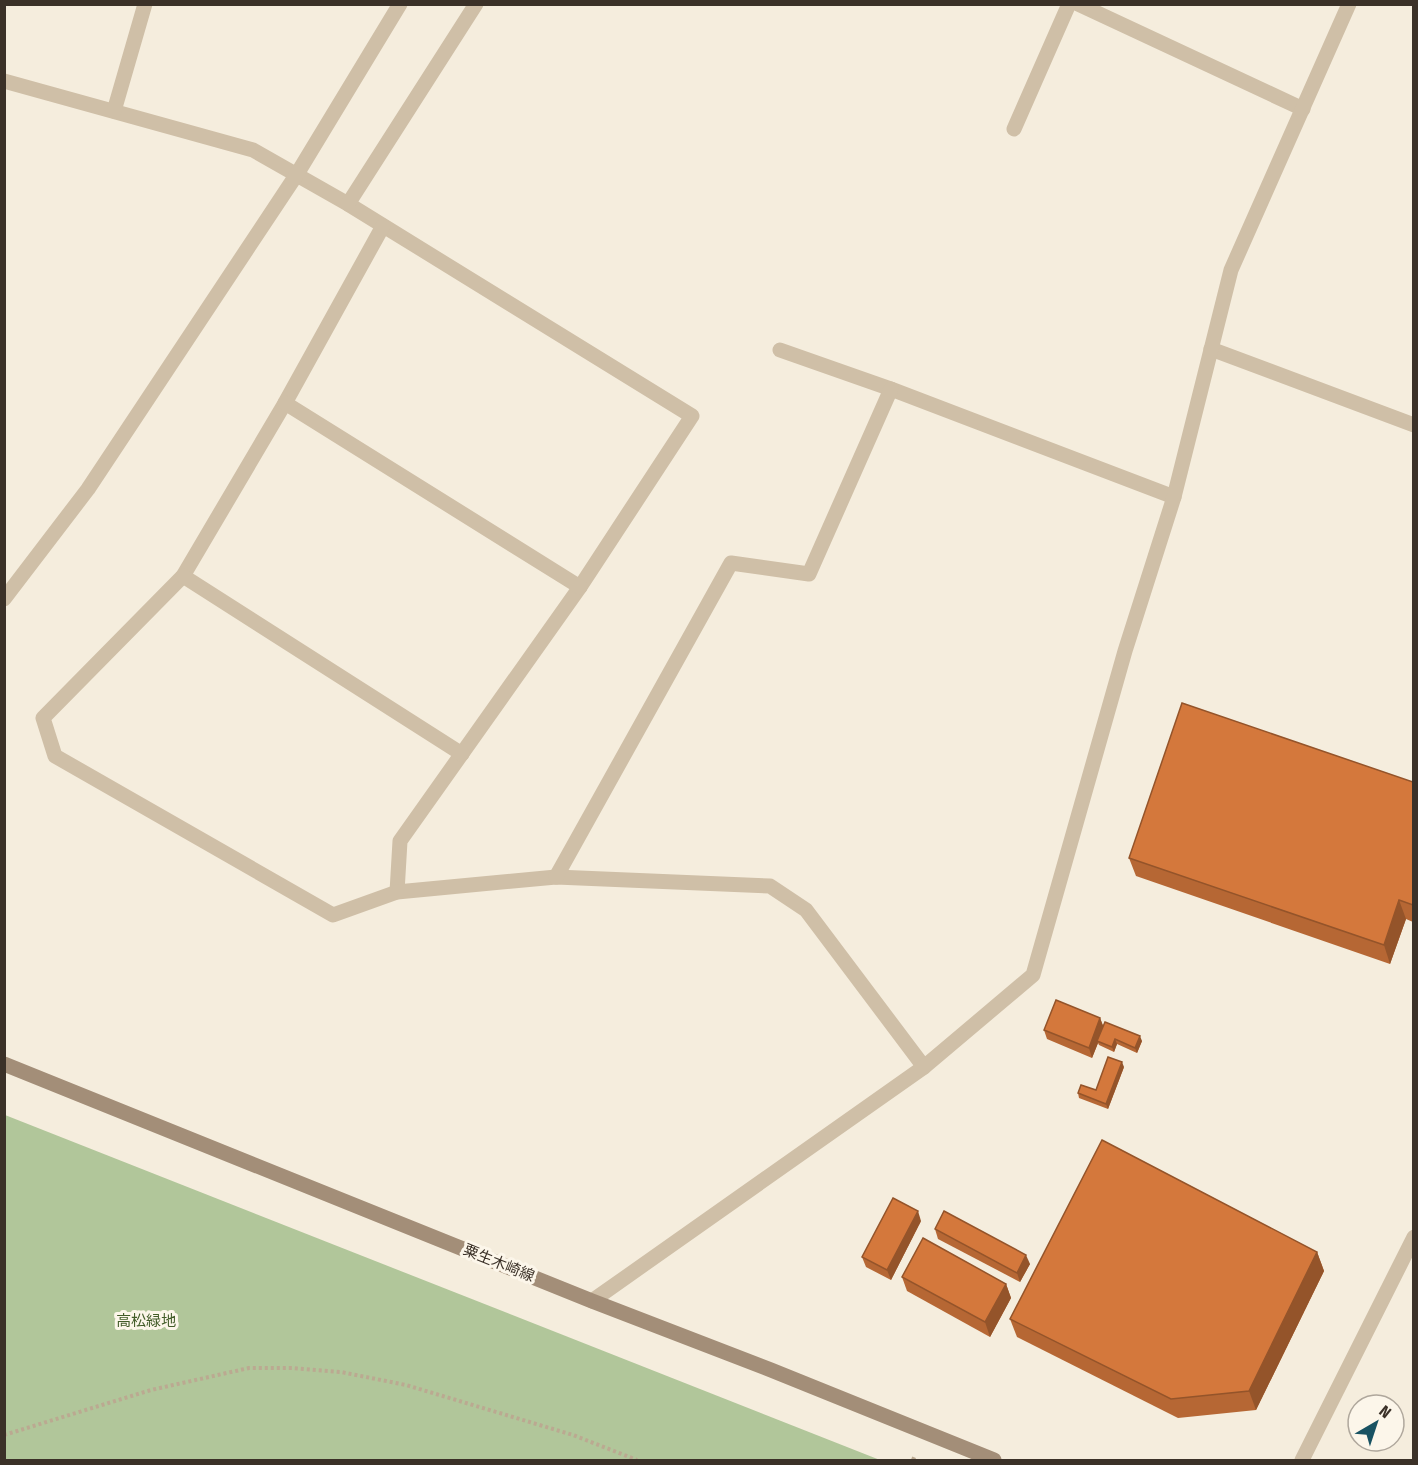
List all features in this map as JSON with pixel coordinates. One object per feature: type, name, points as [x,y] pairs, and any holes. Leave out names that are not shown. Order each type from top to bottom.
[{"type":"main road","name":"粟生木崎線","points":[[4,1064],[592,1301],[782,1374],[994,1461]]},
{"type":"street","points":[[114,111],[145,4]]},
{"type":"street","points":[[4,599],[88,489],[297,174],[400,4]]},
{"type":"street","points":[[348,204],[476,4]]},
{"type":"street","points":[[1014,129],[1069,4]]},
{"type":"street","points":[[1078,4],[1303,109]]},
{"type":"street","points":[[592,1301],[924,1067],[1033,975],[1125,651],[1174,496],[1231,270],[1349,4]]},
{"type":"street","points":[[4,81],[254,150],[348,204],[692,416],[580,587],[400,841],[397,892]]},
{"type":"street","points":[[383,226],[285,403],[183,576],[43,718],[55,756],[333,915],[397,892],[556,877],[770,886],[806,910],[924,1067]]},
{"type":"street","points":[[780,350],[891,389],[1174,496]]},
{"type":"street","points":[[1211,350],[1413,425]]},
{"type":"street","points":[[556,877],[731,563],[809,574],[891,389]]},
{"type":"street","points":[[285,403],[580,587]]},
{"type":"street","points":[[183,576],[462,754]]},
{"type":"street","points":[[1302,1461],[1413,1237]]},
{"type":"path","points":[[4,1435],[151,1389],[249,1368],[293,1368],[341,1372],[406,1384],[573,1435],[637,1461]]},
{"type":"path","points":[[913,1461],[915,1455]]},
{"type":"green space","name":"高松緑地","points":[[5,1115],[880,1460],[5,1460]]},
{"type":"building","points":[[1182,703],[1413,782],[1413,905],[1399,900],[1384,945],[1129,858]]},
{"type":"building","points":[[1056,1000],[1100,1018],[1089,1048],[1044,1030]]},
{"type":"building","points":[[1105,1022],[1140,1036],[1135,1048],[1115,1039],[1112,1047],[1097,1041]]},
{"type":"building","points":[[1108,1057],[1122,1062],[1106,1104],[1078,1093],[1081,1085],[1096,1090]]},
{"type":"building","points":[[1102,1140],[1317,1252],[1249,1391],[1171,1399],[1010,1319]]},
{"type":"building","points":[[893,1198],[918,1211],[887,1270],[862,1257]]},
{"type":"building","points":[[944,1211],[1026,1255],[1017,1273],[935,1229]]},
{"type":"building","points":[[923,1238],[1006,1284],[985,1322],[902,1277]]}]
